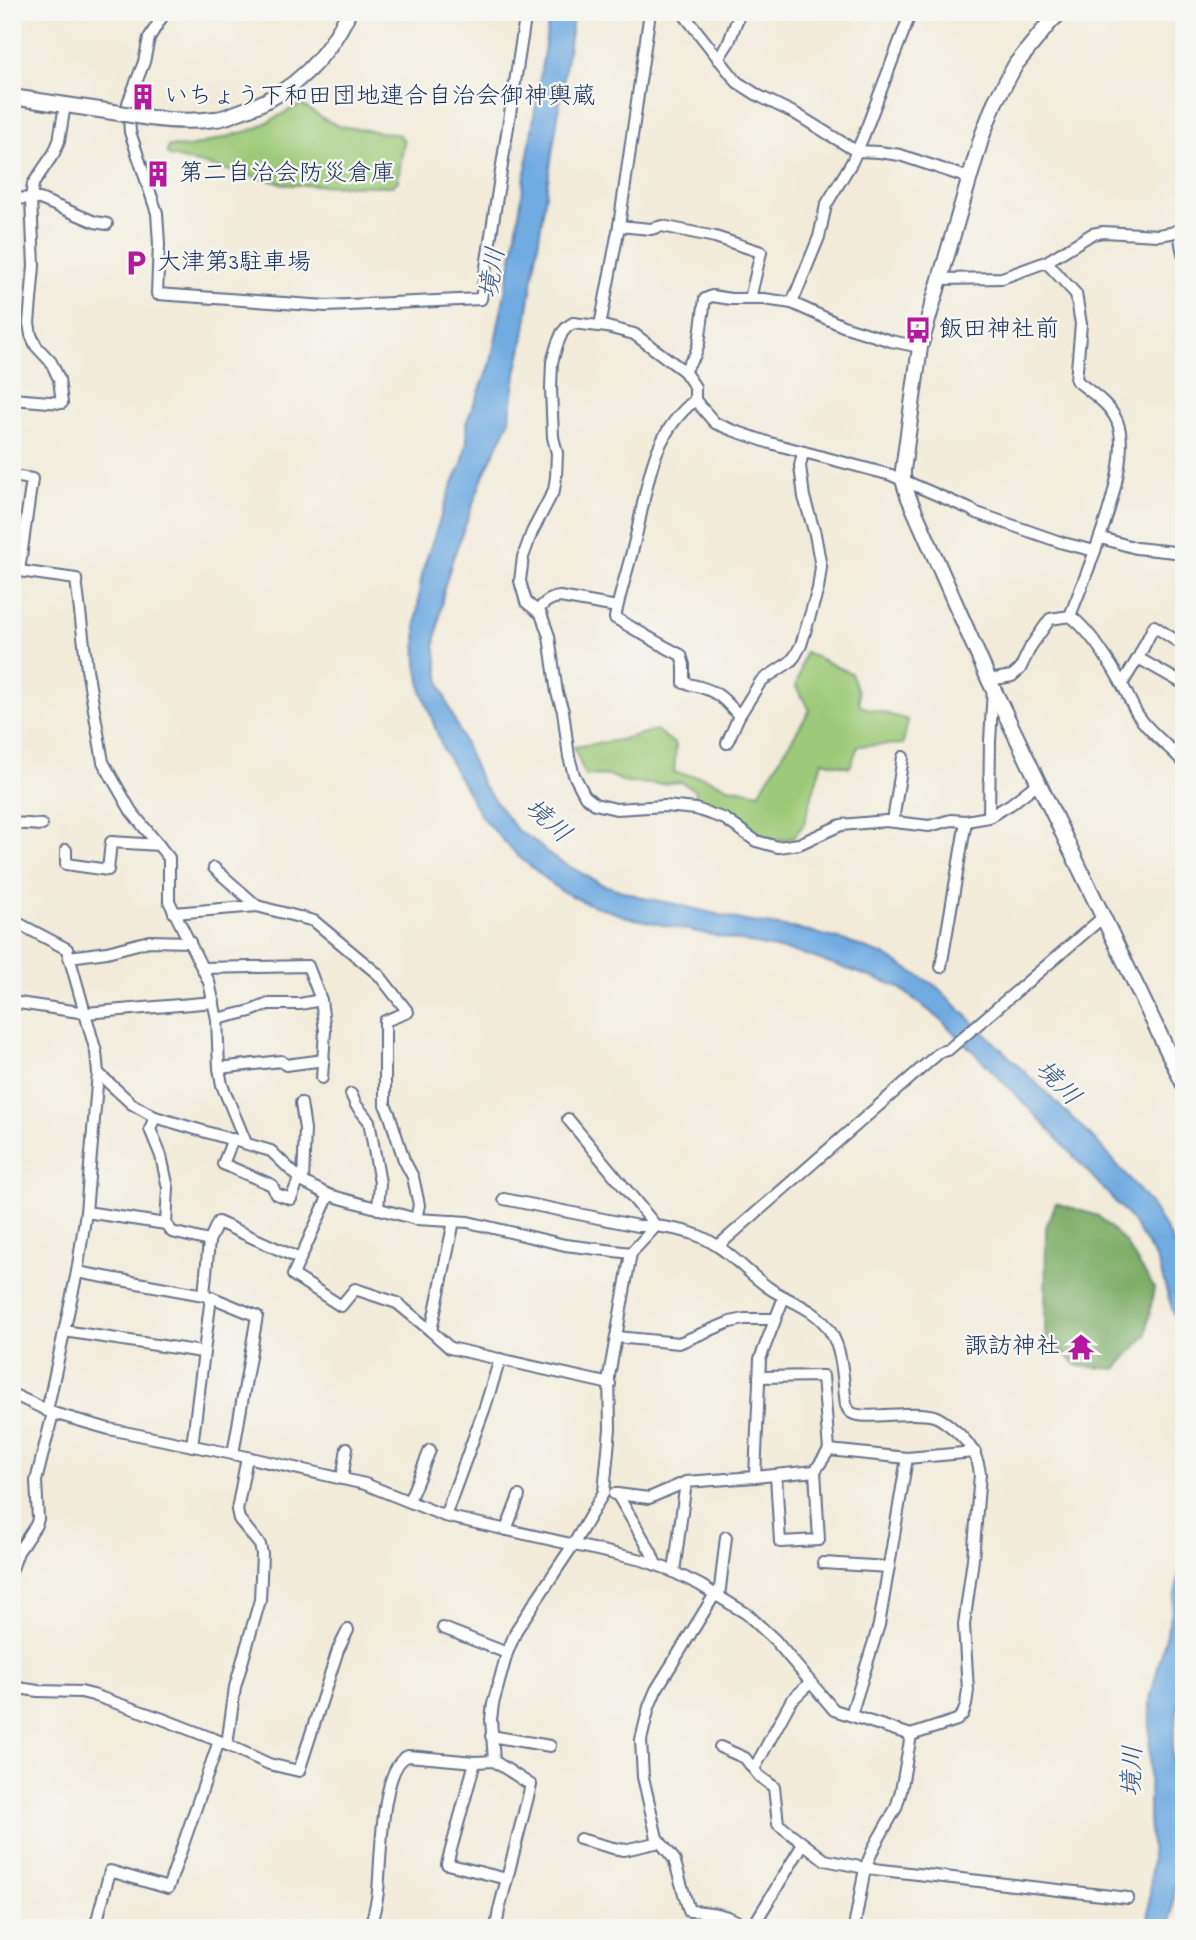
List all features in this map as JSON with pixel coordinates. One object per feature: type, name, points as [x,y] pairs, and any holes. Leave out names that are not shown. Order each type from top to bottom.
[{"type":"street","points":[[165,12],[149,38],[144,62],[128,103],[130,132],[157,213],[157,293],[326,306],[481,299],[526,12]]},
{"type":"street","points":[[12,97],[150,118],[178,121],[216,119],[269,101],[292,86],[318,62],[339,34],[349,12]]},
{"type":"street","points":[[600,326],[619,226],[650,12]]},
{"type":"street","points":[[682,12],[737,82],[759,96],[796,114],[856,151],[900,155],[969,178]]},
{"type":"street","points":[[718,60],[729,42],[740,12]]},
{"type":"street","points":[[792,303],[819,237],[826,205],[856,151],[911,12]]},
{"type":"street","points":[[1033,12],[1056,17]]},
{"type":"street","points":[[1056,17],[1025,51],[1008,76],[982,136],[920,347],[903,480],[991,685],[1183,1083]]},
{"type":"street","points":[[12,399],[62,403],[59,379],[51,362],[36,346],[29,323],[34,266],[30,199],[33,184],[59,141],[65,105]]},
{"type":"street","points":[[12,198],[40,200],[95,222],[107,224]]},
{"type":"street","points":[[619,226],[651,229],[662,226],[715,237],[761,252],[750,299]]},
{"type":"street","points":[[941,279],[1002,278],[1046,262],[1092,234],[1103,232],[1158,235],[1171,233],[1182,226],[1184,256]]},
{"type":"street","points":[[1046,262],[1076,294],[1081,324],[1076,380],[1107,406],[1121,433],[1121,452],[1101,538],[1070,616]]},
{"type":"street","points":[[684,371],[695,355],[699,343],[705,299],[712,296],[792,303],[843,326],[920,347]]},
{"type":"street","points":[[1038,783],[989,817],[966,821],[951,820],[929,826],[893,821],[841,825],[799,844],[778,847],[757,841],[725,819],[696,809],[665,806],[616,809],[595,804],[585,796],[574,775],[569,757],[564,711],[557,693],[549,636],[541,614],[526,602],[520,581],[523,557],[532,532],[554,490],[556,477],[557,453],[553,437],[551,388],[554,353],[562,333],[573,323],[634,334],[684,371],[695,387],[695,400],[715,423],[770,443],[903,480],[974,512],[1063,543],[1095,551]]},
{"type":"street","points":[[695,400],[675,419],[658,450],[645,490],[615,618],[681,655],[684,683],[715,691],[739,716]]},
{"type":"street","points":[[727,743],[739,716],[761,681],[795,656],[818,589],[821,566],[801,478],[803,452]]},
{"type":"street","points":[[12,477],[32,479],[15,570],[76,579],[94,717],[103,762],[131,811],[169,858],[169,901],[209,982],[217,1019],[222,1084],[246,1143]]},
{"type":"street","points":[[1101,538],[1136,548],[1184,553]]},
{"type":"street","points":[[538,610],[545,601],[560,597],[617,607]]},
{"type":"street","points":[[991,685],[1012,676],[1020,669],[1031,646],[1050,619],[1070,616],[1085,629],[1122,684],[1138,715],[1184,763]]},
{"type":"street","points":[[1122,684],[1154,626],[1184,646]]},
{"type":"street","points":[[1138,658],[1184,684]]},
{"type":"street","points":[[989,817],[991,685]]},
{"type":"street","points":[[893,821],[903,757]]},
{"type":"street","points":[[941,967],[966,821]]},
{"type":"street","points":[[12,823],[43,825]]},
{"type":"street","points":[[66,850],[66,864],[108,870],[111,842],[159,845]]},
{"type":"street","points":[[214,868],[257,906]]},
{"type":"street","points":[[174,913],[257,906],[314,921],[379,975],[408,1012],[385,1021],[385,1105],[404,1160],[413,1177],[419,1205],[416,1219]]},
{"type":"street","points":[[718,1246],[940,1052],[948,1049],[1102,918]]},
{"type":"street","points":[[12,920],[67,950],[96,1052],[98,1073],[86,1212],[77,1272],[36,1481],[38,1519],[18,1552],[12,1569]]},
{"type":"street","points":[[69,957],[107,952],[149,941],[190,942]]},
{"type":"street","points":[[202,968],[308,966],[321,1000],[324,1031],[322,1078]]},
{"type":"street","points":[[217,1019],[268,1004],[300,1004],[321,1000]]},
{"type":"street","points":[[12,1002],[86,1013],[214,1002]]},
{"type":"street","points":[[219,1068],[281,1060],[286,1065],[324,1060]]},
{"type":"street","points":[[98,1073],[132,1104],[155,1117],[271,1151],[301,1181],[329,1195],[416,1219],[468,1222],[565,1245],[631,1253]]},
{"type":"street","points":[[351,1094],[369,1121],[380,1183],[378,1209]]},
{"type":"street","points":[[233,1139],[223,1164],[272,1185],[276,1194],[291,1199],[301,1181],[305,1129],[301,1103]]},
{"type":"street","points":[[155,1117],[150,1129],[161,1156],[168,1188],[166,1224],[172,1232],[209,1241]]},
{"type":"street","points":[[568,1119],[656,1226]]},
{"type":"street","points":[[329,1195],[293,1275],[341,1306],[355,1289],[397,1303],[450,1348],[610,1384]]},
{"type":"street","points":[[12,1394],[50,1412],[109,1429],[365,1484],[446,1516],[642,1560],[674,1572],[747,1614],[775,1640],[834,1710],[911,1735],[957,1720],[963,1714],[968,1690],[964,1625],[980,1474],[975,1452],[962,1436],[935,1416],[911,1413],[864,1416],[849,1412],[838,1350],[823,1320],[770,1289],[718,1246],[699,1236],[675,1229],[638,1226],[504,1199]]},
{"type":"street","points":[[86,1212],[166,1224]]},
{"type":"street","points":[[431,1331],[454,1221]]},
{"type":"street","points":[[192,1446],[207,1296],[209,1241],[218,1222],[300,1259]]},
{"type":"street","points":[[494,1761],[491,1736],[493,1704],[507,1653],[517,1629],[573,1545],[604,1492],[610,1429],[610,1384],[631,1253],[656,1226]]},
{"type":"street","points":[[77,1272],[207,1296],[257,1316],[233,1454]]},
{"type":"street","points":[[755,1477],[760,1359],[784,1297]]},
{"type":"street","points":[[616,1337],[679,1343],[730,1322],[775,1319]]},
{"type":"street","points":[[64,1331],[202,1352]]},
{"type":"street","points":[[446,1516],[500,1359]]},
{"type":"street","points":[[759,1377],[823,1376],[829,1450],[815,1471],[819,1539],[780,1542],[776,1475]]},
{"type":"street","points":[[342,1479],[347,1447]]},
{"type":"street","points":[[409,1501],[430,1450]]},
{"type":"street","points":[[829,1450],[906,1458],[975,1452]]},
{"type":"street","points":[[95,1928],[110,1871],[168,1888],[223,1743],[235,1687],[260,1600],[260,1545],[239,1519],[237,1510],[247,1457]]},
{"type":"street","points":[[851,1715],[879,1625],[906,1458]]},
{"type":"street","points":[[604,1492],[649,1498],[686,1482],[815,1471]]},
{"type":"street","points":[[674,1572],[686,1482]]},
{"type":"street","points":[[617,1494],[656,1565]]},
{"type":"street","points":[[506,1530],[519,1496]]},
{"type":"street","points":[[726,1537],[717,1595],[656,1690],[641,1740],[643,1777],[657,1838],[674,1859],[689,1911],[719,1913],[749,1928],[803,1844]]},
{"type":"street","points":[[823,1563],[889,1567]]},
{"type":"street","points":[[443,1628],[507,1653]]},
{"type":"street","points":[[12,1688],[93,1695],[160,1718],[269,1764],[299,1770],[338,1650],[348,1630]]},
{"type":"street","points":[[754,1769],[791,1701],[810,1683]]},
{"type":"street","points":[[855,1928],[865,1868],[896,1808],[911,1735]]},
{"type":"street","points":[[491,1736],[550,1746]]},
{"type":"street","points":[[720,1747],[745,1758],[759,1776],[775,1787],[778,1824],[825,1860],[865,1868],[1128,1898]]},
{"type":"street","points":[[370,1928],[378,1892],[381,1828],[389,1788],[398,1762],[408,1756],[475,1762],[494,1761],[531,1785],[496,1928]]},
{"type":"street","points":[[475,1762],[447,1864],[507,1879]]},
{"type":"street","points":[[580,1839],[624,1850],[660,1842]]},
{"type":"green space","points":[[301,104],[339,126],[400,135],[404,141],[398,181],[392,186],[288,185],[170,156],[167,153],[168,146],[190,147],[255,129]]},
{"type":"green space","points":[[12,204],[17,204],[18,313],[12,313]]},
{"type":"green space","points":[[805,652],[851,673],[860,706],[908,720],[903,744],[858,746],[850,767],[822,761],[804,824],[793,838],[776,841],[747,830],[716,809],[695,799],[696,791],[681,782],[627,783],[611,776],[585,775],[574,747],[619,740],[656,730],[676,745],[674,773],[703,777],[728,787],[759,793],[810,710],[796,687]]},
{"type":"green space","points":[[1056,1203],[1098,1216],[1124,1241],[1154,1288],[1146,1335],[1116,1369],[1078,1366],[1045,1337],[1046,1227]]},
{"type":"water","points":[[550,12],[574,12],[509,422],[484,474],[452,561],[444,589],[435,645],[440,683],[482,784],[518,831],[532,839],[552,857],[601,884],[644,898],[843,940],[884,955],[936,986],[1101,1146],[1149,1202],[1171,1238],[1184,1270],[1184,1347],[1157,1260],[1130,1218],[1049,1129],[941,1020],[897,986],[803,954],[630,918],[561,891],[519,857],[482,818],[443,749],[422,692],[417,664],[416,626],[420,586],[424,566],[450,490],[462,464],[467,441],[466,423],[490,366],[513,253]]},
{"type":"water","points":[[1184,1550],[1184,1665],[1172,1747],[1176,1874],[1171,1928],[1148,1928],[1152,1859],[1149,1817],[1150,1699]]},
{"type":"place","name":"いちょう下和田団地連合自治会御神輿蔵","points":[[143,97]]},
{"type":"place","name":"第二自治会防災倉庫","points":[[158,174]]},
{"type":"place","name":"大津第3駐車場","points":[[136,263]]},
{"type":"place","name":"飯田神社前","points":[[918,330]]},
{"type":"place","name":"諏訪神社","points":[[1081,1347]]},
{"type":"water label","name":"境川","points":[[494,273]]},
{"type":"water label","name":"境川","points":[[547,822]]},
{"type":"water label","name":"境川","points":[[1057,1084]]},
{"type":"water label","name":"境川","points":[[1134,1771]]}]
